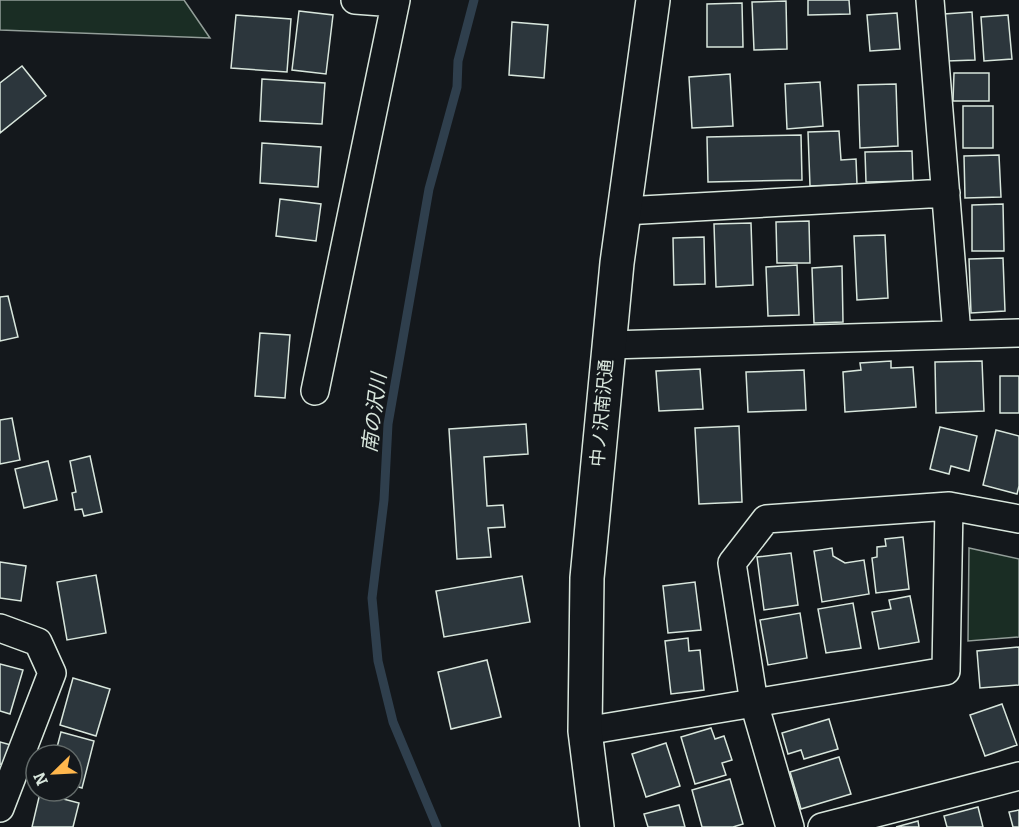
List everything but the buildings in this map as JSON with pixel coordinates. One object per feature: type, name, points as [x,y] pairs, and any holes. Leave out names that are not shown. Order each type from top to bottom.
[{"type":"street","points":[[315,391],[395,2],[355,0]]},
{"type":"street","name":"中ノ沢南沢通","points":[[597,827],[585,731],[587,578],[624,211],[653,0]]},
{"type":"street","points":[[930,0],[957,334]]},
{"type":"street","points":[[624,211],[946,193]]},
{"type":"street","points":[[609,345],[1019,333]]},
{"type":"street","points":[[585,731],[946,671],[949,506]]},
{"type":"street","points":[[790,827],[754,703],[732,563],[766,519],[949,506],[1019,519]]},
{"type":"street","points":[[0,628],[38,642],[52,673],[0,808]]},
{"type":"street","points":[[822,827],[1019,776]]},
{"type":"green space","points":[[0,0],[184,0],[210,38],[0,30]]},
{"type":"green space","points":[[969,548],[1019,559],[1019,637],[968,641]]},
{"type":"waterway","name":"南の沢川","points":[[437,827],[393,722],[378,661],[372,598],[384,500],[388,424],[429,189],[457,87],[458,61],[474,0]]}]
